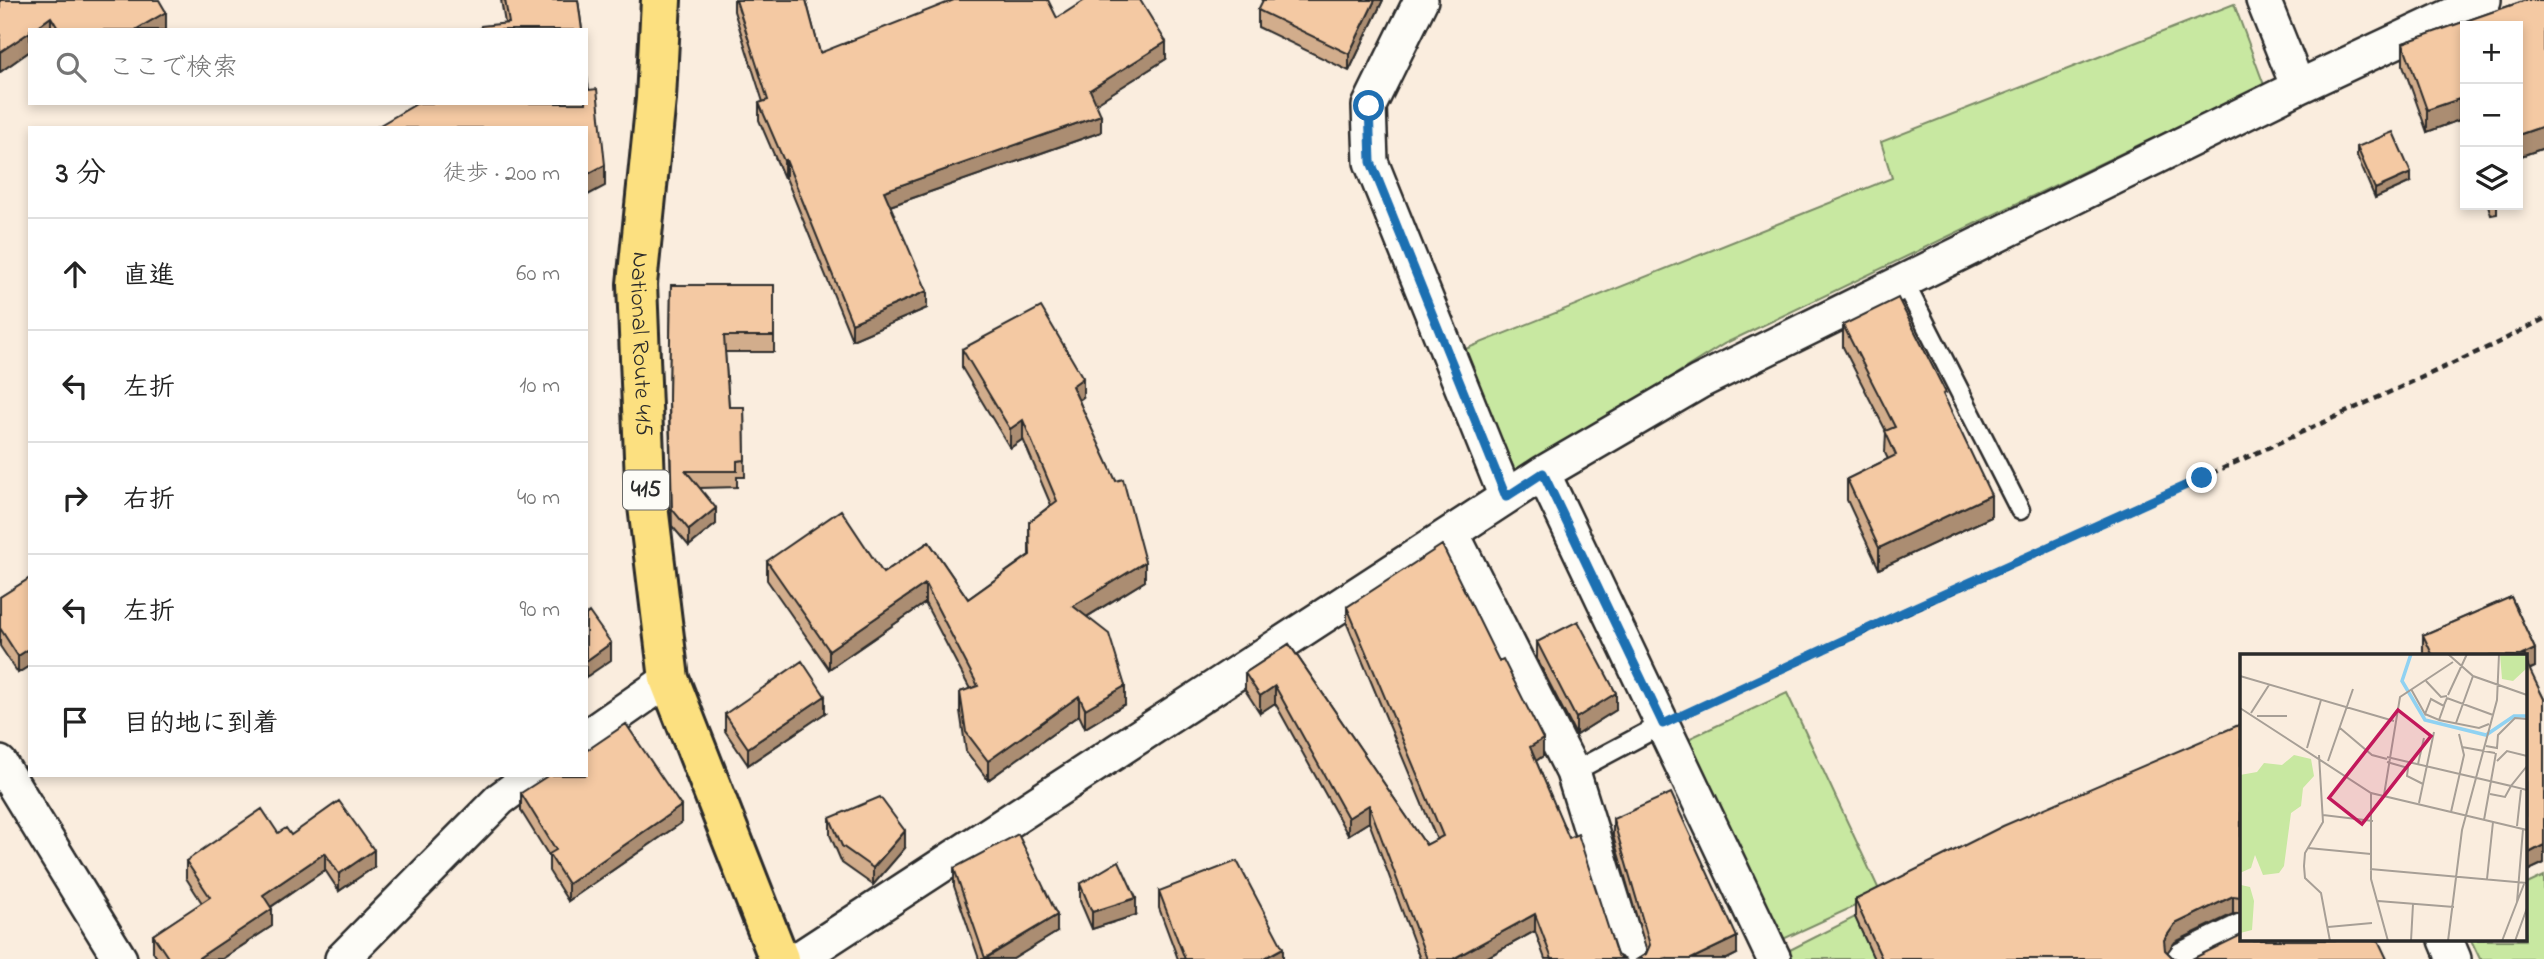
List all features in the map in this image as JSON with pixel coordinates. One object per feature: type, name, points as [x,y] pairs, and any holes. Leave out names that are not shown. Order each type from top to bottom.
[{"type":"highway","name":"National Route 415","points":[[661,0],[656,99],[638,284],[645,481],[669,679],[779,959]]},
{"type":"street","points":[[1421,0],[1369,106],[1371,162],[1506,497]]},
{"type":"street","points":[[2263,0],[2298,87]]},
{"type":"street","points":[[798,959],[1543,473],[1699,382],[2298,87],[2484,0]]},
{"type":"street","points":[[1543,473],[1774,959]]},
{"type":"street","points":[[1452,533],[1573,772],[1631,959]]},
{"type":"street","points":[[588,736],[669,679]]},
{"type":"street","points":[[0,764],[120,959]]},
{"type":"street","points":[[342,959],[500,799],[530,777]]},
{"type":"street","points":[[2183,959],[2240,931]]},
{"type":"street","points":[[2446,942],[2454,959]]},
{"type":"lane","points":[[1903,280],[2020,510]]},
{"type":"lane","points":[[1573,772],[1663,724]]},
{"type":"path","points":[[1663,724],[2495,344],[2544,319]]},
{"type":"green space","points":[[2234,4],[2264,85],[1724,344],[1517,474],[1458,352],[1892,178],[1881,142]]},
{"type":"green space","points":[[1787,693],[1881,894],[1779,941],[1686,740]]},
{"type":"green space","points":[[2544,876],[2544,959],[2480,959],[2472,942],[2526,942],[2526,885]]},
{"type":"green space","points":[[1855,917],[1874,959],[1785,959],[1782,954]]},
{"type":"building","points":[[0,0],[159,0],[166,12],[138,28],[58,28],[51,17],[36,28],[28,28],[28,33],[0,52]]},
{"type":"building","points":[[505,0],[578,0],[582,28],[480,28],[509,23]]},
{"type":"building","points":[[736,0],[806,0],[820,53],[954,0],[1048,0],[1057,18],[1085,0],[1140,0],[1166,42],[1090,90],[1101,115],[884,191],[927,291],[852,323],[786,160],[784,161],[759,103],[768,100]]},
{"type":"building","points":[[1263,0],[1375,0],[1349,54],[1258,10]]},
{"type":"building","points":[[2526,0],[2544,0],[2544,126],[2523,133],[2523,21],[2466,21]]},
{"type":"building","points":[[2460,23],[2460,102],[2459,99],[2427,110],[2403,43]]},
{"type":"building","points":[[588,83],[589,90],[597,89],[605,165],[588,174],[588,126],[378,126],[415,105],[588,105]]},
{"type":"building","points":[[2393,132],[2411,173],[2375,189],[2357,147]]},
{"type":"building","points":[[671,285],[774,285],[774,336],[724,336],[729,407],[744,407],[745,460],[737,461],[737,471],[686,471],[716,508],[689,530],[672,509],[669,399]]},
{"type":"building","points":[[1898,298],[1946,393],[1943,394],[1991,495],[1879,548],[1847,479],[1896,455],[1885,431],[1895,427],[1843,325]]},
{"type":"building","points":[[1041,307],[1083,378],[1072,386],[1116,481],[1123,479],[1145,562],[1073,606],[1109,634],[1125,686],[1085,709],[1079,696],[988,761],[966,732],[960,692],[978,686],[925,584],[829,650],[767,561],[841,510],[883,573],[929,542],[968,599],[1030,555],[1029,522],[1057,501],[1023,420],[1010,429],[962,349]]},
{"type":"building","points":[[1442,545],[1499,661],[1503,659],[1543,739],[1530,747],[1569,838],[1578,834],[1617,955],[1624,959],[1552,959],[1535,914],[1453,959],[1427,959],[1369,805],[1348,818],[1275,686],[1260,696],[1245,673],[1289,644],[1426,845],[1443,836],[1347,607]]},
{"type":"building","points":[[28,579],[28,650],[18,656],[0,628],[0,597]]},
{"type":"building","points":[[2511,597],[2535,649],[2524,654],[2432,654],[2423,635]]},
{"type":"building","points":[[588,613],[611,643],[588,660]]},
{"type":"building","points":[[1578,621],[1616,693],[1576,718],[1537,642]]},
{"type":"building","points":[[802,661],[825,696],[748,748],[725,714]]},
{"type":"building","points":[[2526,662],[2544,699],[2544,845],[2526,854]]},
{"type":"building","points":[[626,724],[681,806],[568,884],[549,854],[556,850],[521,793],[546,777],[588,777],[588,750]]},
{"type":"building","points":[[2240,724],[2240,897],[2233,896],[2175,924],[2164,940],[2165,950],[2176,959],[1882,959],[1855,900],[2003,826]]},
{"type":"building","points":[[1671,793],[1737,937],[1691,959],[1638,959],[1646,954],[1650,945],[1613,819]]},
{"type":"building","points":[[880,797],[905,831],[873,868],[842,846],[830,818]]},
{"type":"building","points":[[339,801],[374,850],[339,874],[325,853],[263,895],[272,909],[197,959],[169,959],[153,935],[210,897],[186,861],[262,809],[278,833],[286,828],[291,835]]},
{"type":"building","points":[[1018,834],[1057,915],[985,958],[954,868]]},
{"type":"building","points":[[1119,861],[1136,898],[1092,912],[1080,884]]},
{"type":"building","points":[[1237,861],[1283,948],[1263,959],[1185,959],[1159,891]]},
{"type":"building","points":[[2240,935],[2240,942],[2379,942],[2387,959],[2192,959]]},
{"type":"route","points":[[1369,106],[1371,162],[1506,497],[1543,473],[1663,724],[2202,478]]}]
